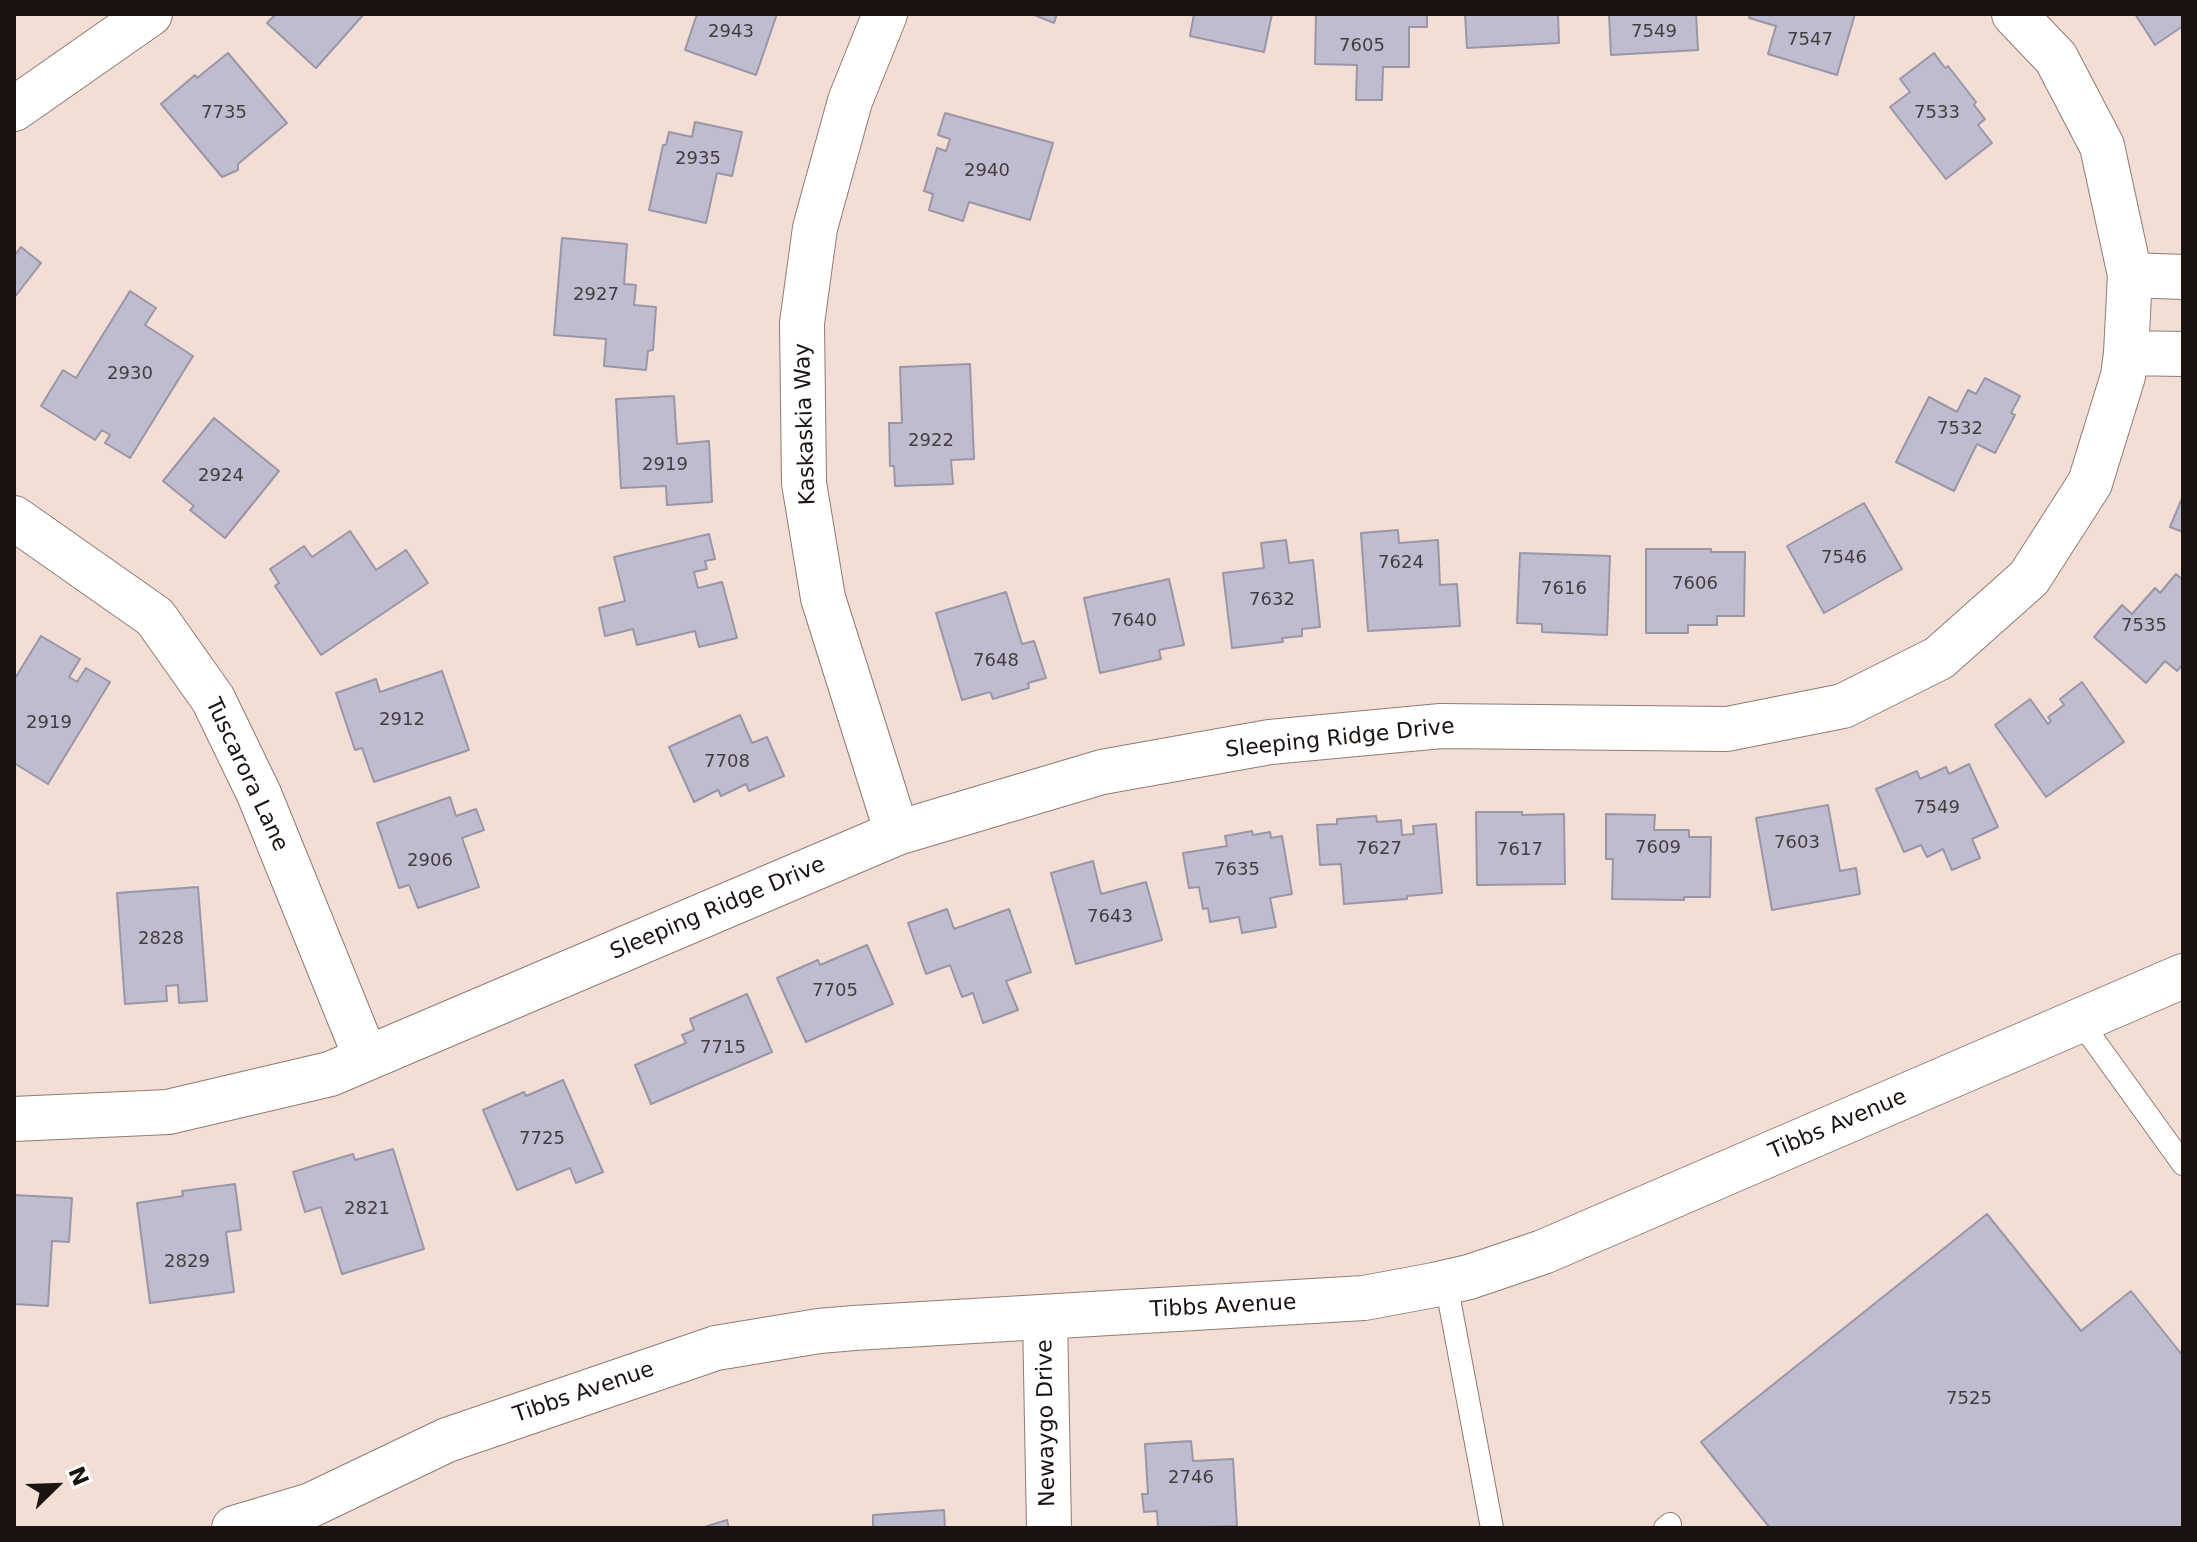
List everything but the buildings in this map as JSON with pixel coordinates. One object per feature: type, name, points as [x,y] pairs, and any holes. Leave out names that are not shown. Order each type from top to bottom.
[{"type":"street","points":[[14,109],[150,14]]},
{"type":"street","name":"Kaskaskia Way","points":[[885,14],[850,101],[815,228],[802,323],[804,483],[823,598],[897,833]]},
{"type":"street","name":"Sleeping Ridge Drive","points":[[14,1119],[168,1112],[330,1074],[897,833],[1102,772],[1270,742],[1441,726],[1727,729],[1843,706],[1939,658],[2029,578],[2090,483],[2123,376],[2126,353],[2130,275],[2102,146],[2056,58],[2014,14]]},
{"type":"street","points":[[2130,275],[2183,277]]},
{"type":"street","points":[[2126,353],[2183,354]]},
{"type":"street","name":"Tuscarora Lane","points":[[14,518],[155,617],[213,699],[259,794],[366,1058]]},
{"type":"street","name":"Tibbs Avenue","points":[[234,1528],[311,1505],[447,1440],[716,1348],[819,1331],[1343,1300],[1446,1283],[1543,1252],[2183,976]]},
{"type":"street","name":"Newaygo Drive","points":[[1045,1317],[1049,1528]]},
{"type":"lane","points":[[2080,1021],[2183,1164]]},
{"type":"lane","points":[[1446,1283],[1492,1528]]}]
